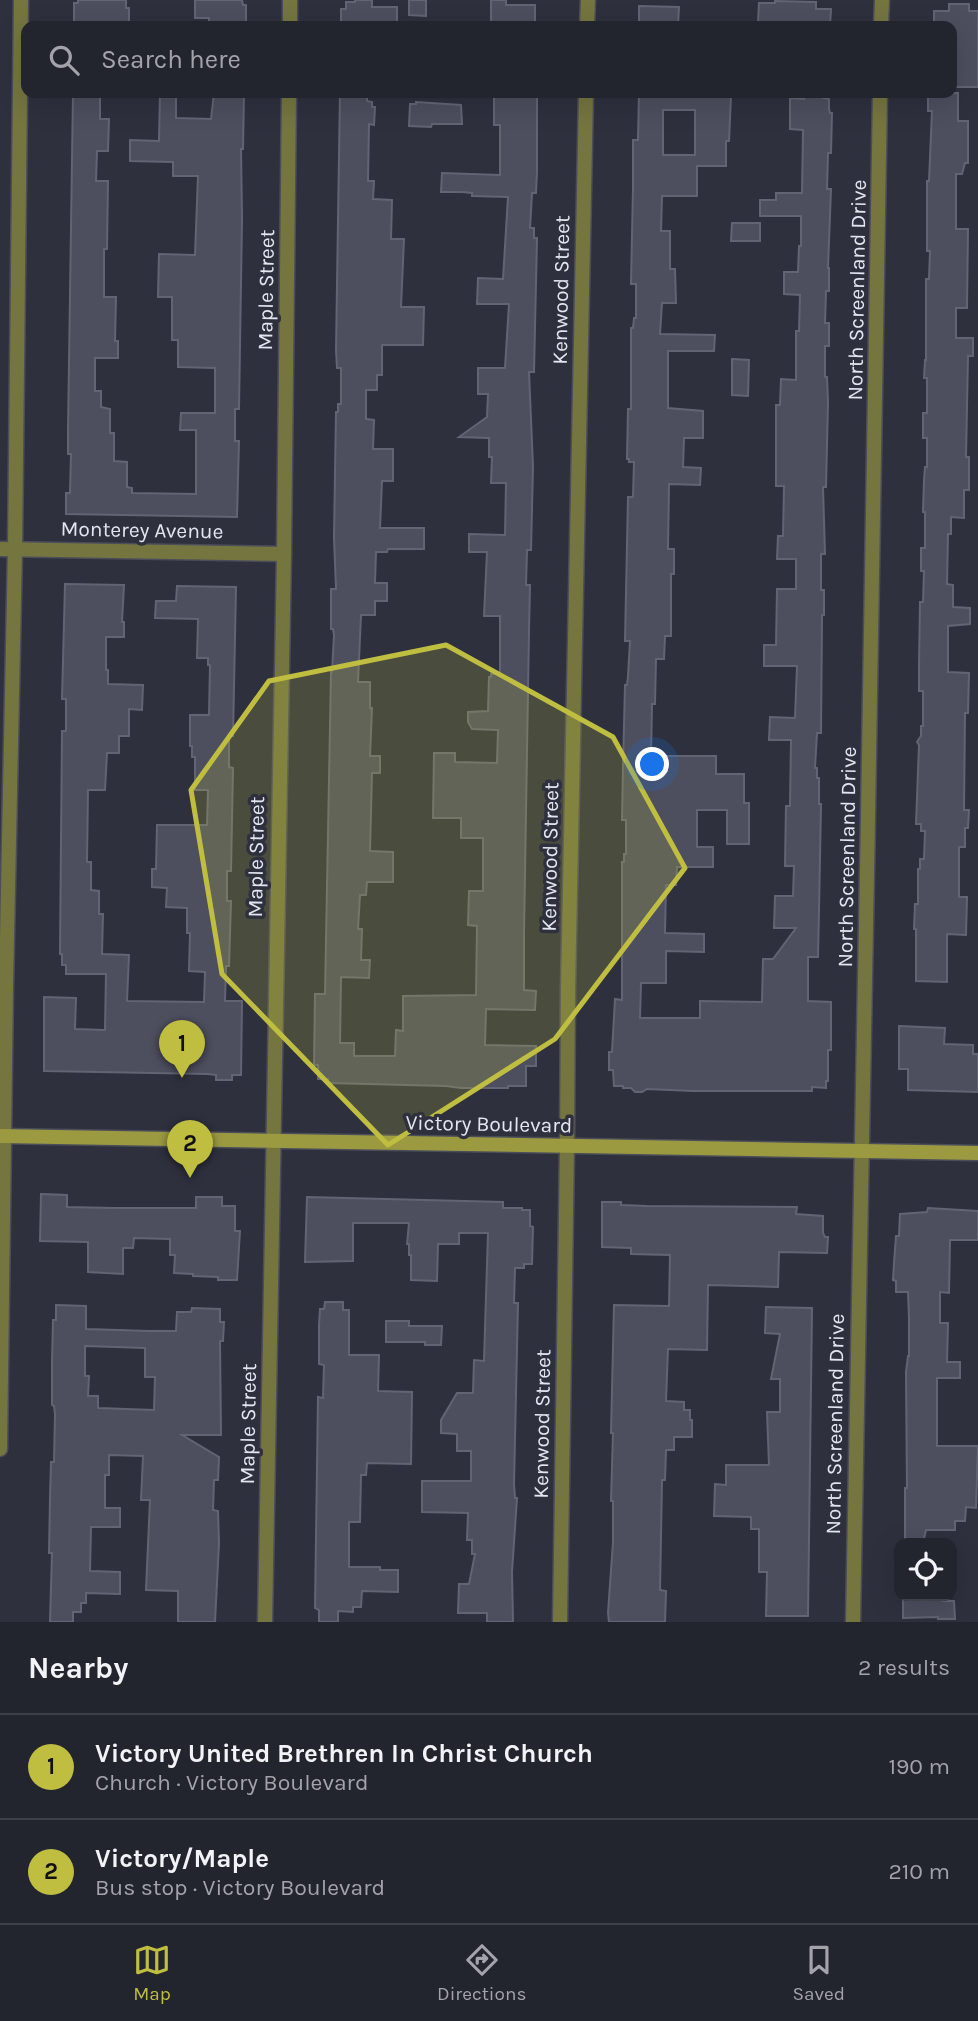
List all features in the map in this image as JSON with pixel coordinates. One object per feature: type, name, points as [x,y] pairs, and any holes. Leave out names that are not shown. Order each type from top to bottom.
[{"type":"main road","name":"Victory Boulevard","points":[[3,1136],[978,1153]]},
{"type":"street","points":[[0,1449],[21,0]]},
{"type":"street","points":[[290,0],[290,21]]},
{"type":"street","points":[[587,0],[587,21]]},
{"type":"street","points":[[881,0],[881,21]]},
{"type":"street","name":"Maple Street","points":[[265,1622],[284,554],[289,98]]},
{"type":"street","name":"Kenwood Street","points":[[560,1622],[568,989],[586,98]]},
{"type":"street","name":"North Screenland Drive","points":[[853,1622],[874,554],[880,98]]},
{"type":"street","name":"Monterey Avenue","points":[[0,549],[284,554]]},
{"type":"highlighted area","points":[[446,645],[613,737],[685,868],[555,1039],[388,1145],[222,974],[191,790],[269,681]]},
{"type":"building","points":[[78,0],[126,0],[129,21],[74,21],[74,3],[78,3]]},
{"type":"building","points":[[195,0],[242,0],[243,5],[246,5],[246,21],[209,21],[209,18],[195,18]]},
{"type":"building","points":[[372,0],[372,7],[397,7],[397,21],[341,21],[341,9],[346,9],[346,2]]},
{"type":"building","points":[[409,0],[426,0],[426,16],[409,15]]},
{"type":"building","points":[[491,0],[506,0],[506,5],[535,5],[535,21],[491,21]]},
{"type":"building","points":[[816,2],[816,9],[831,9],[830,21],[758,21],[759,3]]},
{"type":"building","points":[[949,4],[969,4],[969,11],[978,11],[978,87],[957,87],[957,21],[934,21],[934,11],[949,11]]},
{"type":"building","points":[[639,6],[679,7],[678,21],[639,21]]},
{"type":"building","points":[[958,93],[958,121],[968,121],[968,163],[965,163],[962,174],[956,174],[956,229],[968,229],[967,308],[956,308],[956,338],[973,338],[973,356],[968,356],[966,457],[969,457],[969,490],[964,490],[964,518],[951,517],[947,584],[953,585],[953,607],[970,608],[970,624],[948,626],[948,672],[969,673],[968,713],[965,713],[964,810],[969,810],[968,828],[965,828],[965,847],[959,847],[959,897],[967,897],[966,935],[947,934],[947,982],[916,981],[914,929],[915,904],[918,904],[918,869],[920,859],[924,859],[925,831],[921,831],[921,824],[916,824],[917,742],[923,726],[923,691],[919,691],[919,667],[920,602],[923,602],[924,571],[921,571],[921,548],[925,548],[923,512],[927,467],[927,438],[923,438],[923,413],[927,413],[927,378],[924,378],[926,279],[929,279],[930,251],[927,251],[927,181],[932,111],[928,111],[928,98],[957,98]]},
{"type":"building","points":[[73,98],[100,98],[100,119],[109,119],[108,151],[97,151],[96,181],[108,181],[104,297],[116,297],[115,341],[118,341],[118,358],[95,358],[95,391],[101,391],[101,407],[110,409],[110,433],[114,433],[114,461],[127,462],[127,487],[132,488],[132,493],[196,494],[196,430],[180,430],[181,413],[215,413],[215,368],[178,367],[178,340],[172,340],[172,297],[158,297],[159,254],[195,255],[198,176],[173,176],[173,162],[130,161],[130,140],[159,141],[160,98],[176,98],[176,118],[211,119],[213,98],[244,98],[241,149],[239,409],[235,409],[235,441],[239,441],[237,517],[66,514],[66,493],[70,493],[71,454],[68,454]]},
{"type":"building","points":[[340,98],[367,98],[367,101],[372,102],[372,107],[375,107],[374,125],[369,124],[368,181],[374,181],[373,199],[392,200],[391,239],[404,239],[401,307],[424,307],[423,345],[382,345],[382,375],[377,375],[377,390],[366,390],[366,419],[374,420],[373,449],[393,449],[393,481],[382,481],[380,528],[424,528],[424,549],[388,549],[387,552],[376,552],[375,583],[387,583],[387,601],[375,601],[375,615],[361,615],[358,682],[370,682],[370,756],[380,756],[380,773],[372,773],[370,851],[393,852],[393,882],[367,882],[366,895],[360,895],[358,929],[362,929],[361,960],[370,960],[369,978],[341,977],[340,1043],[354,1043],[354,1056],[395,1056],[396,1030],[403,1031],[403,996],[476,995],[477,926],[468,925],[469,891],[483,891],[483,838],[461,838],[461,818],[433,818],[434,753],[455,753],[455,762],[497,763],[498,730],[472,729],[468,722],[468,712],[488,711],[489,677],[491,674],[500,674],[500,616],[484,616],[487,552],[469,552],[469,534],[505,535],[506,483],[491,483],[492,457],[489,457],[489,438],[459,437],[487,417],[488,394],[478,394],[478,368],[505,368],[509,304],[477,304],[478,278],[503,279],[508,197],[441,192],[442,173],[500,175],[500,125],[494,125],[494,98],[537,98],[536,193],[532,193],[530,228],[534,228],[534,238],[537,238],[534,372],[529,372],[533,467],[531,550],[527,550],[526,585],[530,585],[524,933],[524,990],[536,991],[535,1010],[486,1009],[485,1045],[536,1046],[536,1066],[526,1066],[526,1086],[461,1088],[328,1083],[328,1079],[318,1079],[318,1065],[314,1065],[315,994],[325,994],[334,635],[331,629],[331,589],[336,589],[336,412],[338,404],[341,404],[341,368],[337,368]]},
{"type":"building","points":[[639,98],[731,98],[726,166],[697,166],[697,196],[662,196],[661,231],[670,231],[670,269],[675,269],[676,303],[662,303],[660,334],[715,335],[714,351],[668,351],[668,408],[703,411],[703,438],[684,438],[683,467],[701,468],[700,485],[669,484],[668,549],[674,549],[674,574],[671,574],[671,636],[665,636],[664,659],[656,659],[651,756],[716,756],[716,774],[744,774],[744,803],[749,803],[749,844],[727,844],[727,810],[697,810],[697,847],[713,847],[713,867],[677,867],[676,885],[666,885],[665,933],[704,934],[704,952],[666,951],[666,983],[641,983],[640,1018],[700,1018],[700,1001],[762,1002],[763,959],[773,959],[796,928],[774,928],[775,896],[793,896],[794,866],[785,866],[786,806],[790,806],[791,740],[769,740],[770,717],[795,718],[797,666],[764,666],[764,645],[776,645],[777,589],[796,589],[796,559],[777,559],[778,536],[783,536],[784,486],[776,486],[776,405],[780,405],[781,379],[796,380],[796,331],[799,331],[800,295],[784,294],[784,272],[798,272],[801,216],[760,216],[760,200],[776,200],[776,193],[802,193],[803,130],[790,129],[790,98],[829,99],[832,113],[827,189],[831,189],[829,291],[826,291],[825,323],[829,323],[829,346],[825,346],[828,402],[826,487],[823,487],[825,554],[821,554],[824,615],[821,733],[817,733],[815,768],[819,778],[821,804],[818,957],[808,957],[808,1001],[831,1002],[831,1050],[828,1050],[826,1088],[812,1087],[812,1091],[647,1089],[635,1092],[631,1088],[614,1086],[613,1070],[609,1070],[615,999],[622,1000],[622,862],[626,854],[626,820],[622,820],[623,766],[625,685],[630,641],[625,641],[628,497],[633,497],[634,462],[627,459],[628,409],[631,409],[631,328],[636,318],[636,284],[631,284],[633,140],[638,140]],"holes":[[[663,110],[695,110],[695,155],[663,155]]]},
{"type":"building","points":[[416,102],[461,105],[462,124],[409,126],[410,104]]},
{"type":"building","points":[[732,223],[760,223],[760,241],[731,241]]},
{"type":"building","points":[[732,359],[749,360],[748,396],[732,395]]},
{"type":"building","points":[[65,584],[124,585],[124,637],[106,637],[108,684],[143,685],[142,710],[129,709],[129,736],[119,736],[119,753],[107,753],[105,790],[88,790],[87,862],[91,862],[91,890],[99,891],[99,914],[103,914],[102,954],[129,955],[127,1001],[204,1002],[205,972],[189,971],[190,933],[187,933],[187,908],[166,907],[167,888],[152,887],[152,869],[156,869],[157,825],[207,825],[208,790],[195,790],[195,757],[192,757],[190,746],[190,715],[209,715],[210,665],[208,658],[197,658],[198,619],[155,618],[156,601],[176,601],[177,586],[236,587],[233,736],[229,736],[229,767],[233,768],[231,871],[227,871],[227,901],[231,901],[225,1001],[242,1001],[241,1075],[232,1075],[232,1080],[216,1080],[216,1075],[208,1074],[44,1071],[44,997],[76,998],[75,1029],[105,1030],[106,974],[66,974],[66,965],[62,965],[60,954],[62,731],[66,731],[66,699],[62,699]]},
{"type":"building","points":[[899,1026],[945,1028],[944,1044],[973,1045],[973,1054],[978,1054],[978,1092],[908,1090],[908,1069],[899,1069]]},
{"type":"building","points":[[41,1194],[67,1195],[67,1207],[114,1208],[196,1208],[196,1197],[222,1197],[222,1206],[235,1206],[235,1231],[240,1231],[237,1280],[174,1273],[175,1255],[170,1255],[170,1239],[134,1238],[133,1248],[123,1248],[123,1274],[88,1272],[88,1242],[40,1241]]},
{"type":"building","points":[[307,1197],[503,1202],[503,1208],[530,1210],[530,1226],[533,1227],[532,1264],[515,1268],[514,1303],[518,1303],[514,1484],[517,1498],[512,1572],[513,1622],[487,1622],[487,1613],[458,1613],[459,1584],[469,1584],[475,1554],[472,1554],[472,1540],[467,1540],[468,1513],[422,1512],[422,1481],[471,1481],[471,1451],[457,1451],[457,1434],[441,1433],[441,1420],[457,1393],[473,1393],[474,1360],[484,1361],[488,1233],[459,1233],[459,1244],[438,1244],[437,1281],[411,1280],[411,1255],[407,1244],[409,1223],[353,1223],[353,1261],[305,1262]]},
{"type":"building","points":[[602,1202],[647,1206],[797,1207],[796,1214],[823,1216],[823,1233],[828,1237],[827,1253],[779,1252],[778,1287],[708,1285],[707,1350],[668,1349],[666,1401],[684,1402],[684,1410],[690,1410],[692,1437],[674,1437],[674,1450],[666,1450],[665,1480],[662,1480],[660,1590],[666,1591],[665,1622],[609,1622],[608,1613],[613,1542],[611,1433],[614,1305],[669,1306],[670,1255],[631,1254],[631,1248],[602,1247]]},
{"type":"building","points":[[928,1208],[978,1211],[978,1240],[950,1240],[949,1293],[940,1292],[940,1323],[948,1323],[947,1362],[960,1362],[960,1378],[937,1378],[937,1446],[978,1446],[976,1508],[966,1507],[965,1521],[955,1521],[955,1530],[926,1530],[924,1538],[905,1538],[908,1292],[896,1292],[896,1281],[893,1280],[894,1263],[900,1214],[927,1212]]},
{"type":"building","points":[[325,1302],[343,1302],[343,1310],[349,1310],[349,1355],[379,1355],[378,1391],[412,1392],[411,1464],[367,1463],[366,1475],[361,1475],[360,1522],[349,1522],[349,1567],[398,1570],[398,1592],[362,1591],[361,1607],[353,1607],[353,1612],[338,1611],[338,1622],[319,1622],[319,1610],[315,1608],[318,1397],[323,1398],[324,1365],[319,1364],[319,1325],[320,1309],[324,1309]]},
{"type":"building","points":[[56,1305],[86,1306],[86,1329],[176,1331],[177,1312],[191,1312],[192,1308],[220,1309],[220,1322],[224,1322],[223,1341],[220,1341],[221,1435],[182,1435],[219,1457],[218,1480],[214,1480],[213,1510],[218,1511],[219,1543],[215,1622],[178,1622],[178,1591],[146,1590],[150,1500],[141,1500],[143,1456],[109,1455],[109,1475],[105,1475],[105,1508],[120,1508],[120,1527],[91,1527],[90,1571],[120,1572],[120,1594],[86,1593],[86,1603],[81,1603],[81,1612],[73,1612],[73,1622],[50,1622],[50,1499],[55,1414],[52,1405],[52,1362],[53,1320],[56,1320]],"holes":[[[85,1346],[145,1348],[145,1377],[155,1377],[154,1410],[98,1408],[98,1396],[88,1396],[89,1376],[85,1376]]]},
{"type":"building","points":[[766,1307],[812,1308],[808,1616],[766,1616],[767,1572],[759,1572],[759,1529],[751,1529],[751,1517],[714,1516],[715,1484],[726,1485],[726,1465],[769,1465],[767,1412],[780,1412],[780,1379],[771,1379],[780,1334],[765,1333]]},
{"type":"building","points":[[386,1321],[409,1321],[409,1326],[442,1326],[441,1345],[425,1345],[425,1342],[386,1342]]},
{"type":"building","points":[[903,1601],[954,1601],[955,1619],[903,1618]]},
{"type":"place","name":"Victory United Brethren In Christ Church","points":[[182,1078]]},
{"type":"place","name":"Victory/Maple","points":[[190,1178]]}]
